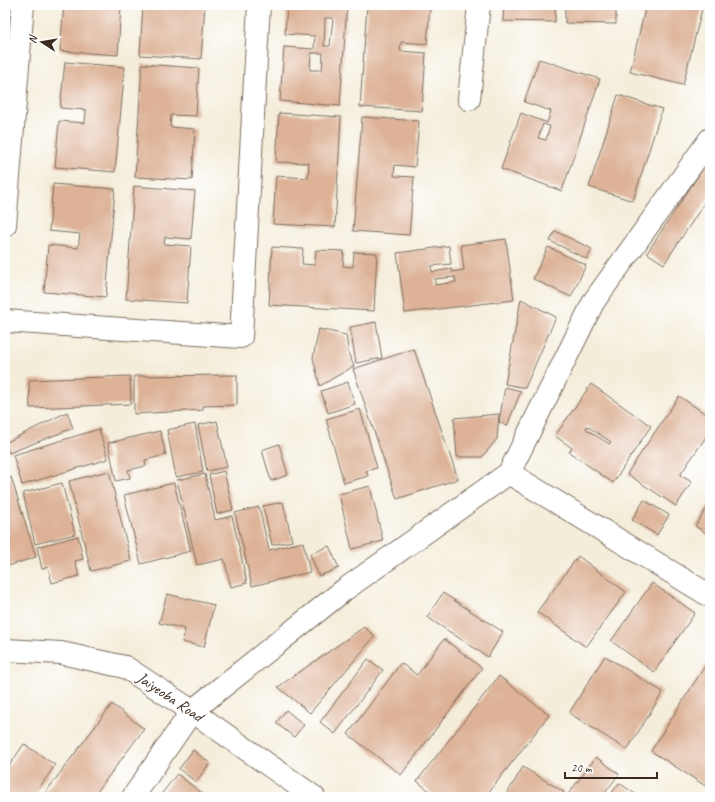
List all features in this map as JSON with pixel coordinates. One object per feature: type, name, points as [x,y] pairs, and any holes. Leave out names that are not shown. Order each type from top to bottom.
[{"type":"street","points":[[5,225],[23,5]]},
{"type":"street","points":[[5,321],[241,337],[258,5]]},
{"type":"street","points":[[469,99],[479,5]]},
{"type":"street","points":[[132,797],[192,711],[344,590],[509,474],[594,301],[710,141]]},
{"type":"street","points":[[509,474],[710,596]]},
{"type":"street","name":"Jaiyeoba Road","points":[[5,650],[61,653],[125,667],[192,711],[314,797]]},
{"type":"building","points":[[64,5],[121,5],[118,55],[60,51]]},
{"type":"building","points":[[143,5],[205,5],[201,59],[140,55]]},
{"type":"building","points":[[287,5],[347,5],[340,106],[280,101],[284,47],[314,49],[315,36],[285,34]],"holes":[[[325,18],[333,18],[330,46],[324,46]],[[311,53],[323,53],[322,70],[310,70]]]},
{"type":"building","points":[[367,5],[430,5],[427,44],[401,42],[400,51],[426,53],[422,111],[360,107]]},
{"type":"building","points":[[504,5],[555,5],[555,22],[503,21]]},
{"type":"building","points":[[565,5],[616,5],[616,24],[565,23]]},
{"type":"building","points":[[646,5],[703,5],[683,85],[630,72]]},
{"type":"building","points":[[539,59],[600,79],[562,191],[501,169],[521,113],[547,123],[551,111],[524,102]],"holes":[[[543,124],[550,126],[546,140],[538,138]]]},
{"type":"building","points":[[65,62],[125,67],[115,172],[55,167],[59,121],[85,123],[86,110],[60,108]]},
{"type":"building","points":[[142,64],[199,68],[196,116],[171,115],[170,127],[195,129],[192,180],[135,177]]},
{"type":"building","points":[[618,95],[662,109],[633,201],[589,187]]},
{"type":"building","points":[[279,113],[341,117],[335,227],[273,224],[276,176],[308,178],[309,163],[276,162]]},
{"type":"building","points":[[362,117],[419,121],[415,167],[395,165],[394,176],[414,177],[409,235],[353,231]]},
{"type":"building","points":[[708,161],[710,162],[710,195],[664,264],[647,253]]},
{"type":"building","points":[[53,184],[115,189],[106,297],[44,292],[48,245],[78,248],[80,234],[49,231]]},
{"type":"building","points":[[134,186],[195,191],[191,239],[165,237],[164,244],[191,246],[187,303],[126,299]]},
{"type":"building","points":[[555,231],[592,249],[587,259],[550,241]]},
{"type":"building","points":[[506,239],[514,300],[405,313],[397,253],[449,246],[451,264],[431,266],[432,272],[452,269],[452,272],[464,270],[461,245]],"holes":[[[455,277],[456,282],[435,285],[435,279]]]},
{"type":"building","points":[[272,247],[303,249],[302,264],[315,265],[316,250],[344,251],[343,266],[353,267],[354,252],[377,253],[374,311],[269,305]]},
{"type":"building","points":[[548,247],[586,265],[571,297],[533,279]]},
{"type":"building","points":[[521,299],[556,317],[525,388],[505,384]]},
{"type":"building","points":[[376,322],[382,358],[356,363],[350,327]]},
{"type":"building","points":[[319,329],[346,335],[349,355],[354,366],[320,386],[313,358]]},
{"type":"building","points":[[414,349],[458,479],[397,499],[353,369]]},
{"type":"building","points":[[237,375],[237,405],[203,406],[203,410],[134,414],[134,376]]},
{"type":"building","points":[[130,376],[131,404],[30,408],[29,380]]},
{"type":"building","points":[[348,382],[355,404],[328,413],[321,391]]},
{"type":"building","points":[[591,384],[651,426],[613,483],[569,452],[572,448],[555,436]],"holes":[[[587,426],[611,442],[609,444],[586,429]]]},
{"type":"building","points":[[505,387],[521,391],[507,426],[499,422]]},
{"type":"building","points":[[679,396],[710,417],[710,431],[680,475],[692,482],[676,506],[627,474]]},
{"type":"building","points":[[360,409],[377,468],[366,471],[368,476],[344,483],[326,419]]},
{"type":"building","points":[[67,412],[73,428],[9,453],[5,443]]},
{"type":"building","points":[[499,414],[497,439],[482,457],[457,457],[454,418]]},
{"type":"building","points":[[217,421],[227,467],[207,471],[198,425]]},
{"type":"building","points":[[195,424],[203,472],[176,477],[167,430]]},
{"type":"building","points":[[99,429],[108,459],[22,485],[13,455]]},
{"type":"building","points":[[160,431],[166,455],[145,460],[146,466],[128,470],[130,478],[116,481],[108,443]]},
{"type":"building","points":[[279,444],[288,475],[271,481],[262,450]]},
{"type":"building","points":[[109,471],[131,561],[91,571],[69,481]]},
{"type":"building","points":[[224,471],[233,510],[217,514],[209,475]]},
{"type":"building","points":[[205,474],[215,520],[232,516],[247,583],[231,587],[224,559],[197,565],[177,480]]},
{"type":"building","points":[[11,477],[36,557],[5,567],[5,479]]},
{"type":"building","points":[[62,483],[75,534],[35,544],[23,493]]},
{"type":"building","points":[[174,483],[191,551],[141,564],[124,495]]},
{"type":"building","points":[[370,486],[383,541],[352,549],[339,494]]},
{"type":"building","points":[[644,500],[669,515],[657,535],[632,520]]},
{"type":"building","points":[[283,502],[292,541],[272,545],[263,506]]},
{"type":"building","points":[[710,503],[710,536],[695,526]]},
{"type":"building","points":[[259,507],[269,550],[303,542],[310,572],[252,586],[235,513]]},
{"type":"building","points":[[78,536],[83,559],[75,561],[79,576],[52,583],[48,567],[42,569],[37,547]]},
{"type":"building","points":[[329,546],[339,568],[319,576],[310,554]]},
{"type":"building","points":[[578,556],[626,592],[586,647],[537,612]]},
{"type":"building","points":[[652,583],[695,613],[654,672],[611,641]]},
{"type":"building","points":[[443,593],[503,632],[488,657],[427,617]]},
{"type":"building","points":[[167,594],[214,605],[204,647],[182,642],[185,629],[159,623]]},
{"type":"building","points":[[364,627],[375,636],[310,713],[278,687]]},
{"type":"building","points":[[444,639],[482,668],[401,775],[348,734],[401,663],[417,675]]},
{"type":"building","points":[[605,656],[663,692],[627,750],[569,713]]},
{"type":"building","points":[[710,658],[710,783],[707,787],[651,751]]},
{"type":"building","points":[[368,659],[383,670],[335,734],[320,722]]},
{"type":"building","points":[[499,676],[549,715],[485,797],[437,797],[417,781]]},
{"type":"building","points":[[112,704],[144,729],[93,797],[42,797]]},
{"type":"building","points":[[286,710],[304,725],[294,737],[276,723]]},
{"type":"building","points":[[24,744],[55,765],[33,797],[5,797],[5,772]]},
{"type":"building","points":[[193,750],[210,763],[196,782],[179,769]]},
{"type":"building","points":[[596,757],[619,774],[602,797],[566,797]]},
{"type":"building","points":[[523,767],[564,792],[561,797],[505,797]]},
{"type":"building","points":[[177,774],[207,797],[159,797]]},
{"type":"building","points":[[619,783],[640,797],[609,797]]}]
